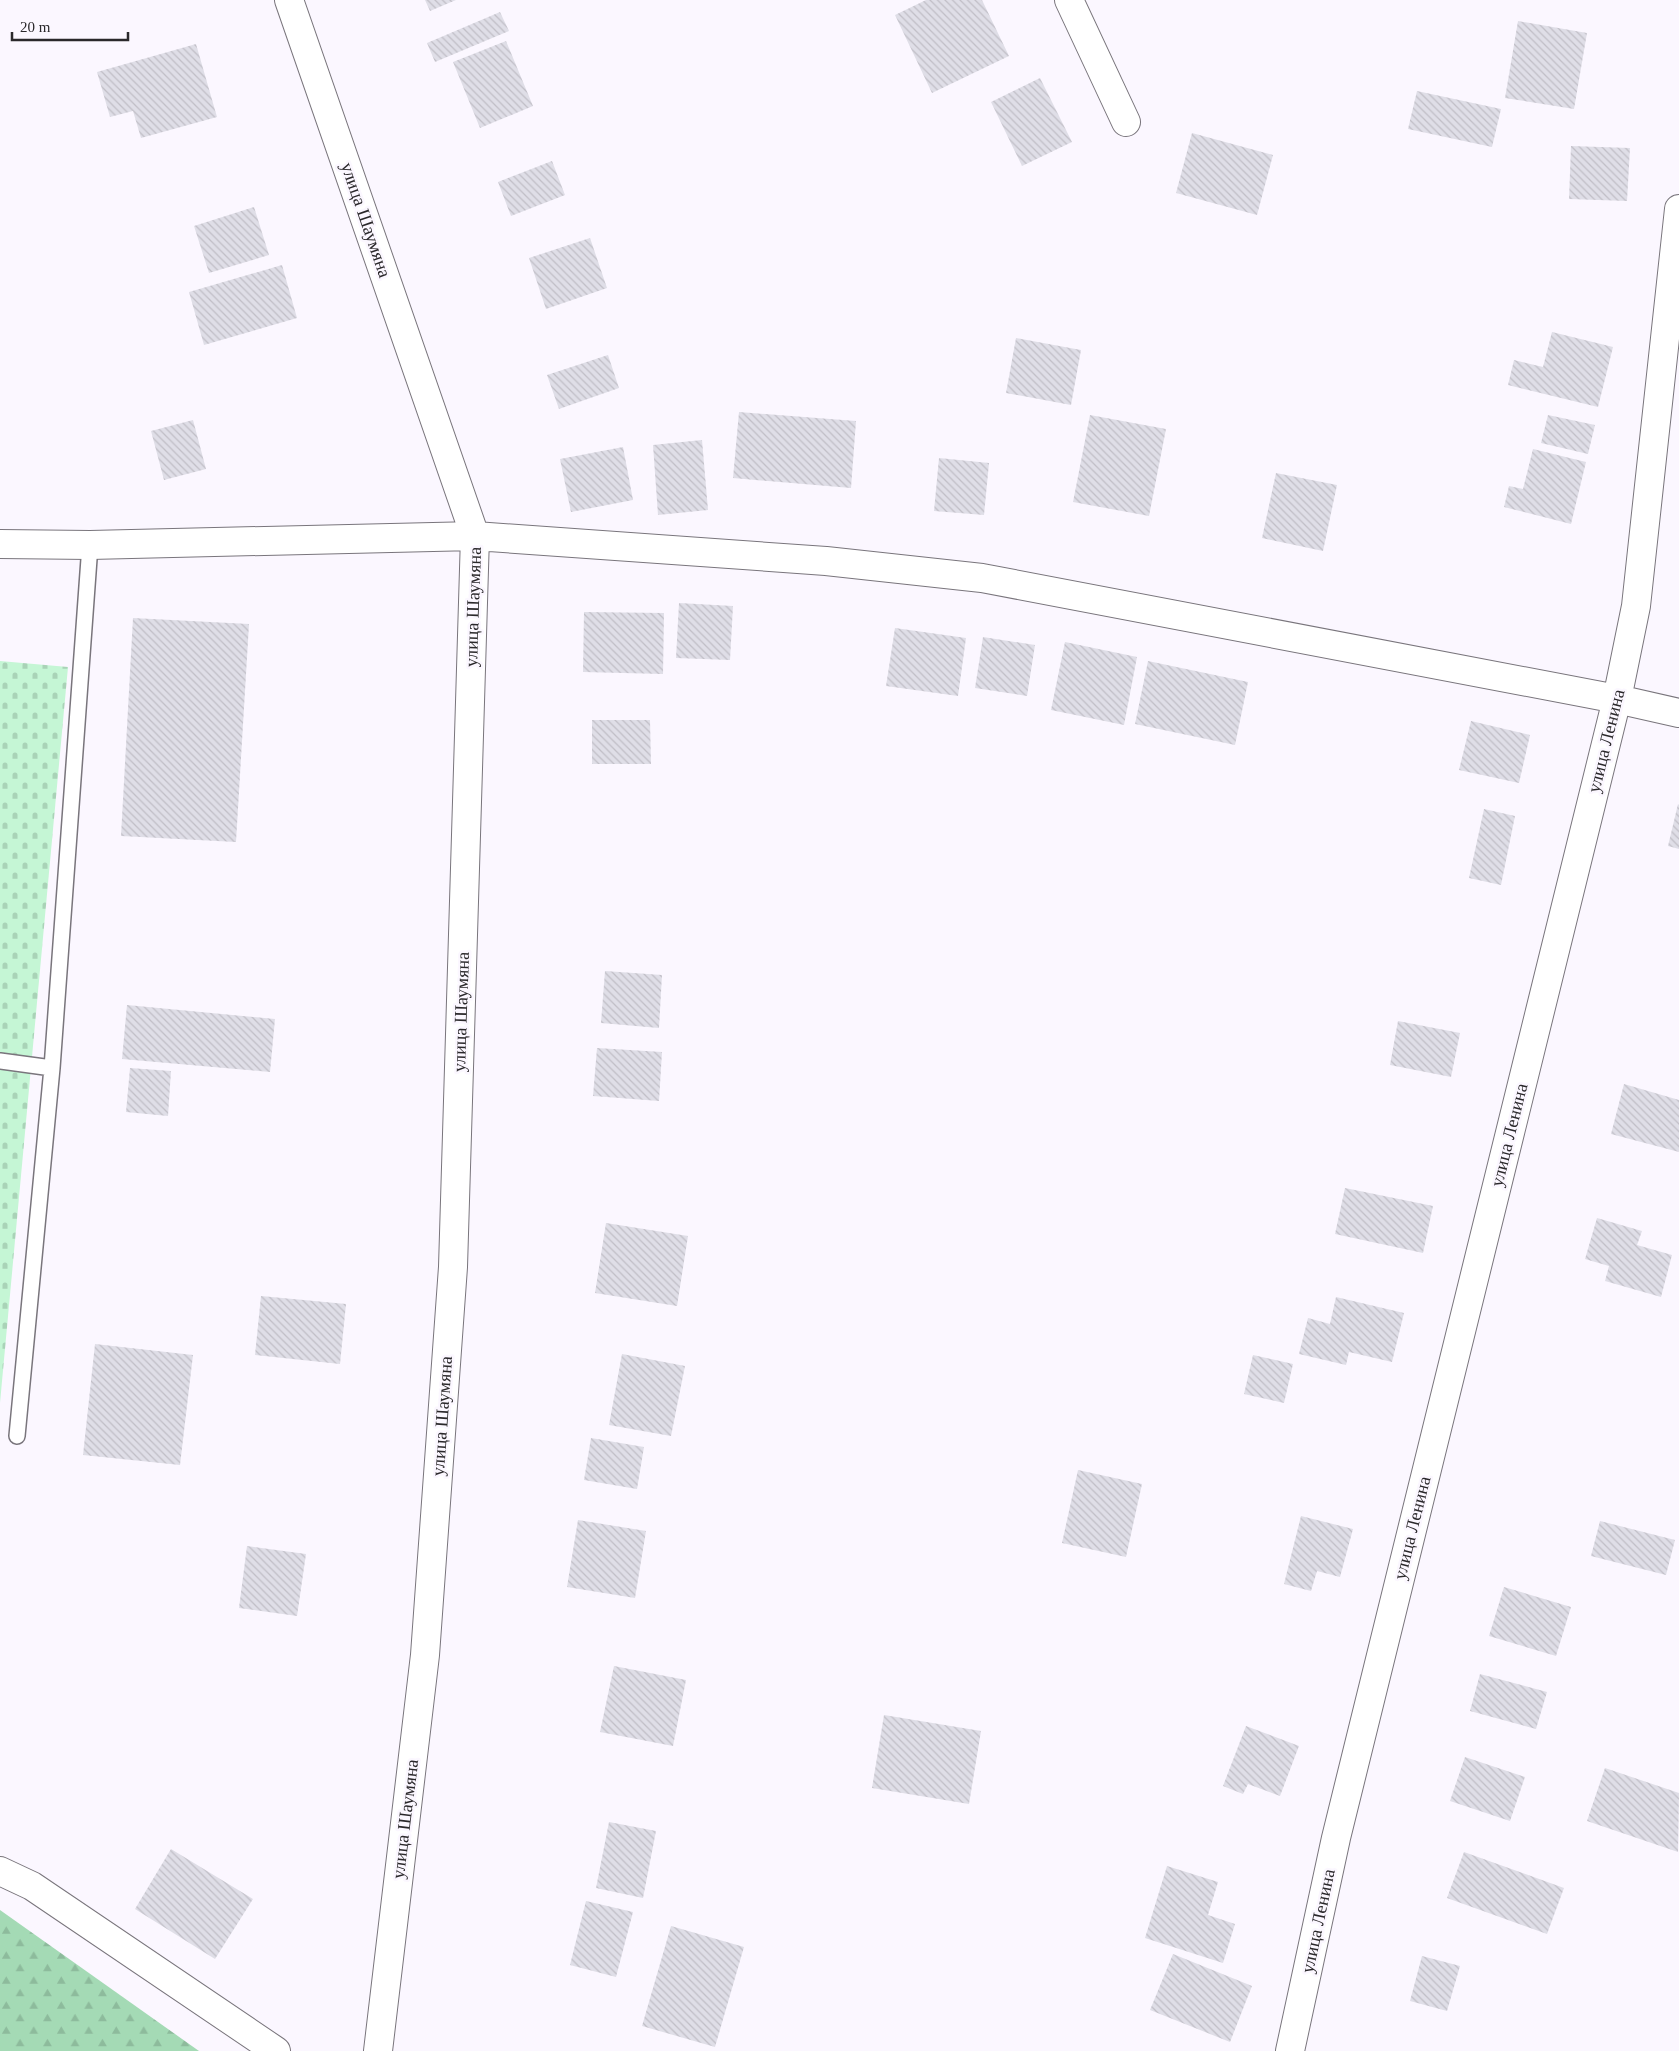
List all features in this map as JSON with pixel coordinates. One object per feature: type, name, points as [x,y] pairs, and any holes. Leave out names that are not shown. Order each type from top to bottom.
[{"type":"street","name":"улица Шаумяна","points":[[289,0],[475,536],[453,1267],[425,1655],[378,2051]]},
{"type":"street","points":[[1069,0],[1126,122]]},
{"type":"street","name":"улица Ленина","points":[[1290,2051],[1336,1838],[1617,699],[1636,606],[1679,209]]},
{"type":"street","points":[[0,544],[90,545],[475,536],[826,561],[982,578],[1617,699],[1679,713]]},
{"type":"street","points":[[0,1871],[32,1886],[276,2051]]},
{"type":"lane","points":[[17,1436],[52,1068],[90,545]]},
{"type":"lane","points":[[0,1062],[52,1068]]},
{"type":"green space","points":[[0,661],[68,667],[0,1403]]},
{"type":"green space","points":[[0,1910],[199,2051],[0,2051]]},
{"type":"building","points":[[425,0],[456,0],[430,11]]},
{"type":"building","points":[[926,0],[982,0],[1009,56],[932,93],[895,15]]},
{"type":"building","points":[[500,12],[509,31],[435,62],[427,43]]},
{"type":"building","points":[[1518,21],[1587,33],[1574,109],[1505,98]]},
{"type":"building","points":[[506,41],[533,106],[480,128],[453,62]]},
{"type":"building","points":[[196,44],[217,117],[141,138],[133,111],[110,117],[97,72]]},
{"type":"building","points":[[1040,78],[1072,142],[1022,166],[991,102]]},
{"type":"building","points":[[1417,91],[1501,109],[1492,147],[1408,129]]},
{"type":"building","points":[[1192,133],[1273,155],[1257,215],[1176,193]]},
{"type":"building","points":[[1571,146],[1630,148],[1627,201],[1569,199]]},
{"type":"building","points":[[552,161],[565,195],[511,216],[498,182]]},
{"type":"building","points":[[254,207],[269,255],[209,273],[194,226]]},
{"type":"building","points":[[590,238],[607,288],[546,309],[529,258]]},
{"type":"building","points":[[282,265],[297,318],[204,345],[189,292]]},
{"type":"building","points":[[1552,332],[1613,347],[1598,407],[1508,385],[1514,360],[1543,367]]},
{"type":"building","points":[[1016,338],[1081,350],[1071,405],[1006,393]]},
{"type":"building","points":[[608,355],[619,388],[559,409],[547,375]]},
{"type":"building","points":[[739,412],[856,421],[851,488],[733,478]]},
{"type":"building","points":[[1090,415],[1166,429],[1149,516],[1073,502]]},
{"type":"building","points":[[1548,415],[1595,425],[1588,454],[1541,443]]},
{"type":"building","points":[[193,420],[206,469],[164,480],[151,431]]},
{"type":"building","points":[[702,440],[708,510],[658,515],[653,445]]},
{"type":"building","points":[[623,447],[633,500],[571,512],[560,459]]},
{"type":"building","points":[[1533,449],[1586,462],[1571,524],[1504,507],[1509,486],[1523,489]]},
{"type":"building","points":[[939,458],[989,463],[984,515],[934,511]]},
{"type":"building","points":[[1276,473],[1337,485],[1323,551],[1262,538]]},
{"type":"building","points":[[679,603],[733,606],[730,660],[676,658]]},
{"type":"building","points":[[584,612],[664,613],[663,674],[583,672]]},
{"type":"building","points":[[133,618],[249,624],[236,842],[121,836]]},
{"type":"building","points":[[895,628],[966,638],[958,696],[886,686]]},
{"type":"building","points":[[983,637],[1035,645],[1027,696],[975,688]]},
{"type":"building","points":[[1065,642],[1137,657],[1124,725],[1051,710]]},
{"type":"building","points":[[1148,661],[1248,682],[1235,745],[1135,724]]},
{"type":"building","points":[[592,720],[650,720],[651,764],[592,764]]},
{"type":"building","points":[[1471,721],[1530,735],[1519,783],[1459,770]]},
{"type":"building","points":[[1679,805],[1679,849],[1668,846]]},
{"type":"building","points":[[1484,809],[1515,816],[1501,885],[1469,878]]},
{"type":"building","points":[[605,971],[662,975],[659,1028],[601,1023]]},
{"type":"building","points":[[127,1005],[275,1019],[270,1072],[122,1059]]},
{"type":"building","points":[[1398,1021],[1460,1033],[1451,1077],[1390,1065]]},
{"type":"building","points":[[597,1048],[662,1052],[659,1101],[593,1096]]},
{"type":"building","points":[[130,1068],[171,1071],[168,1116],[126,1112]]},
{"type":"building","points":[[1624,1084],[1679,1100],[1679,1152],[1611,1134]]},
{"type":"building","points":[[1345,1188],[1433,1206],[1423,1253],[1335,1234]]},
{"type":"building","points":[[1597,1218],[1642,1231],[1637,1245],[1672,1255],[1661,1297],[1605,1281],[1609,1266],[1585,1259]]},
{"type":"building","points":[[606,1223],[688,1236],[677,1306],[595,1293]]},
{"type":"building","points":[[261,1296],[346,1304],[340,1364],[255,1355]]},
{"type":"building","points":[[1336,1297],[1404,1313],[1392,1362],[1349,1352],[1346,1365],[1299,1354],[1308,1318],[1330,1324]]},
{"type":"building","points":[[95,1344],[193,1355],[180,1465],[83,1455]]},
{"type":"building","points":[[622,1354],[685,1366],[671,1436],[609,1425]]},
{"type":"building","points":[[1253,1355],[1293,1364],[1284,1403],[1244,1394]]},
{"type":"building","points":[[591,1438],[644,1447],[637,1489],[584,1480]]},
{"type":"building","points":[[1078,1470],[1142,1484],[1126,1557],[1062,1543]]},
{"type":"building","points":[[1301,1516],[1353,1529],[1340,1577],[1317,1571],[1311,1591],[1284,1584]]},
{"type":"building","points":[[578,1520],[646,1531],[635,1598],[567,1587]]},
{"type":"building","points":[[1600,1521],[1675,1540],[1666,1575],[1591,1556]]},
{"type":"building","points":[[247,1546],[306,1554],[297,1616],[239,1608]]},
{"type":"building","points":[[1504,1587],[1571,1607],[1556,1656],[1489,1636]]},
{"type":"building","points":[[614,1666],[686,1680],[673,1746],[600,1732]]},
{"type":"building","points":[[1480,1674],[1547,1692],[1536,1729],[1470,1711]]},
{"type":"building","points":[[884,1715],[981,1731],[969,1804],[872,1788]]},
{"type":"building","points":[[1246,1726],[1299,1746],[1280,1796],[1248,1784],[1243,1794],[1223,1786]]},
{"type":"building","points":[[1465,1757],[1525,1777],[1510,1821],[1450,1801]]},
{"type":"building","points":[[1605,1768],[1679,1793],[1678,1852],[1587,1821]]},
{"type":"building","points":[[609,1822],[656,1831],[643,1898],[596,1888]]},
{"type":"building","points":[[171,1849],[253,1899],[215,1959],[135,1909]]},
{"type":"building","points":[[1464,1852],[1564,1888],[1547,1934],[1447,1898]]},
{"type":"building","points":[[1167,1866],[1218,1882],[1208,1915],[1235,1924],[1223,1963],[1145,1938]]},
{"type":"building","points":[[586,1901],[633,1912],[616,1977],[570,1965]]},
{"type":"building","points":[[671,1926],[744,1947],[715,2047],[642,2026]]},
{"type":"building","points":[[1173,1954],[1252,1986],[1230,2042],[1150,2010]]},
{"type":"building","points":[[1422,1956],[1460,1966],[1447,2011],[1410,2001]]}]
